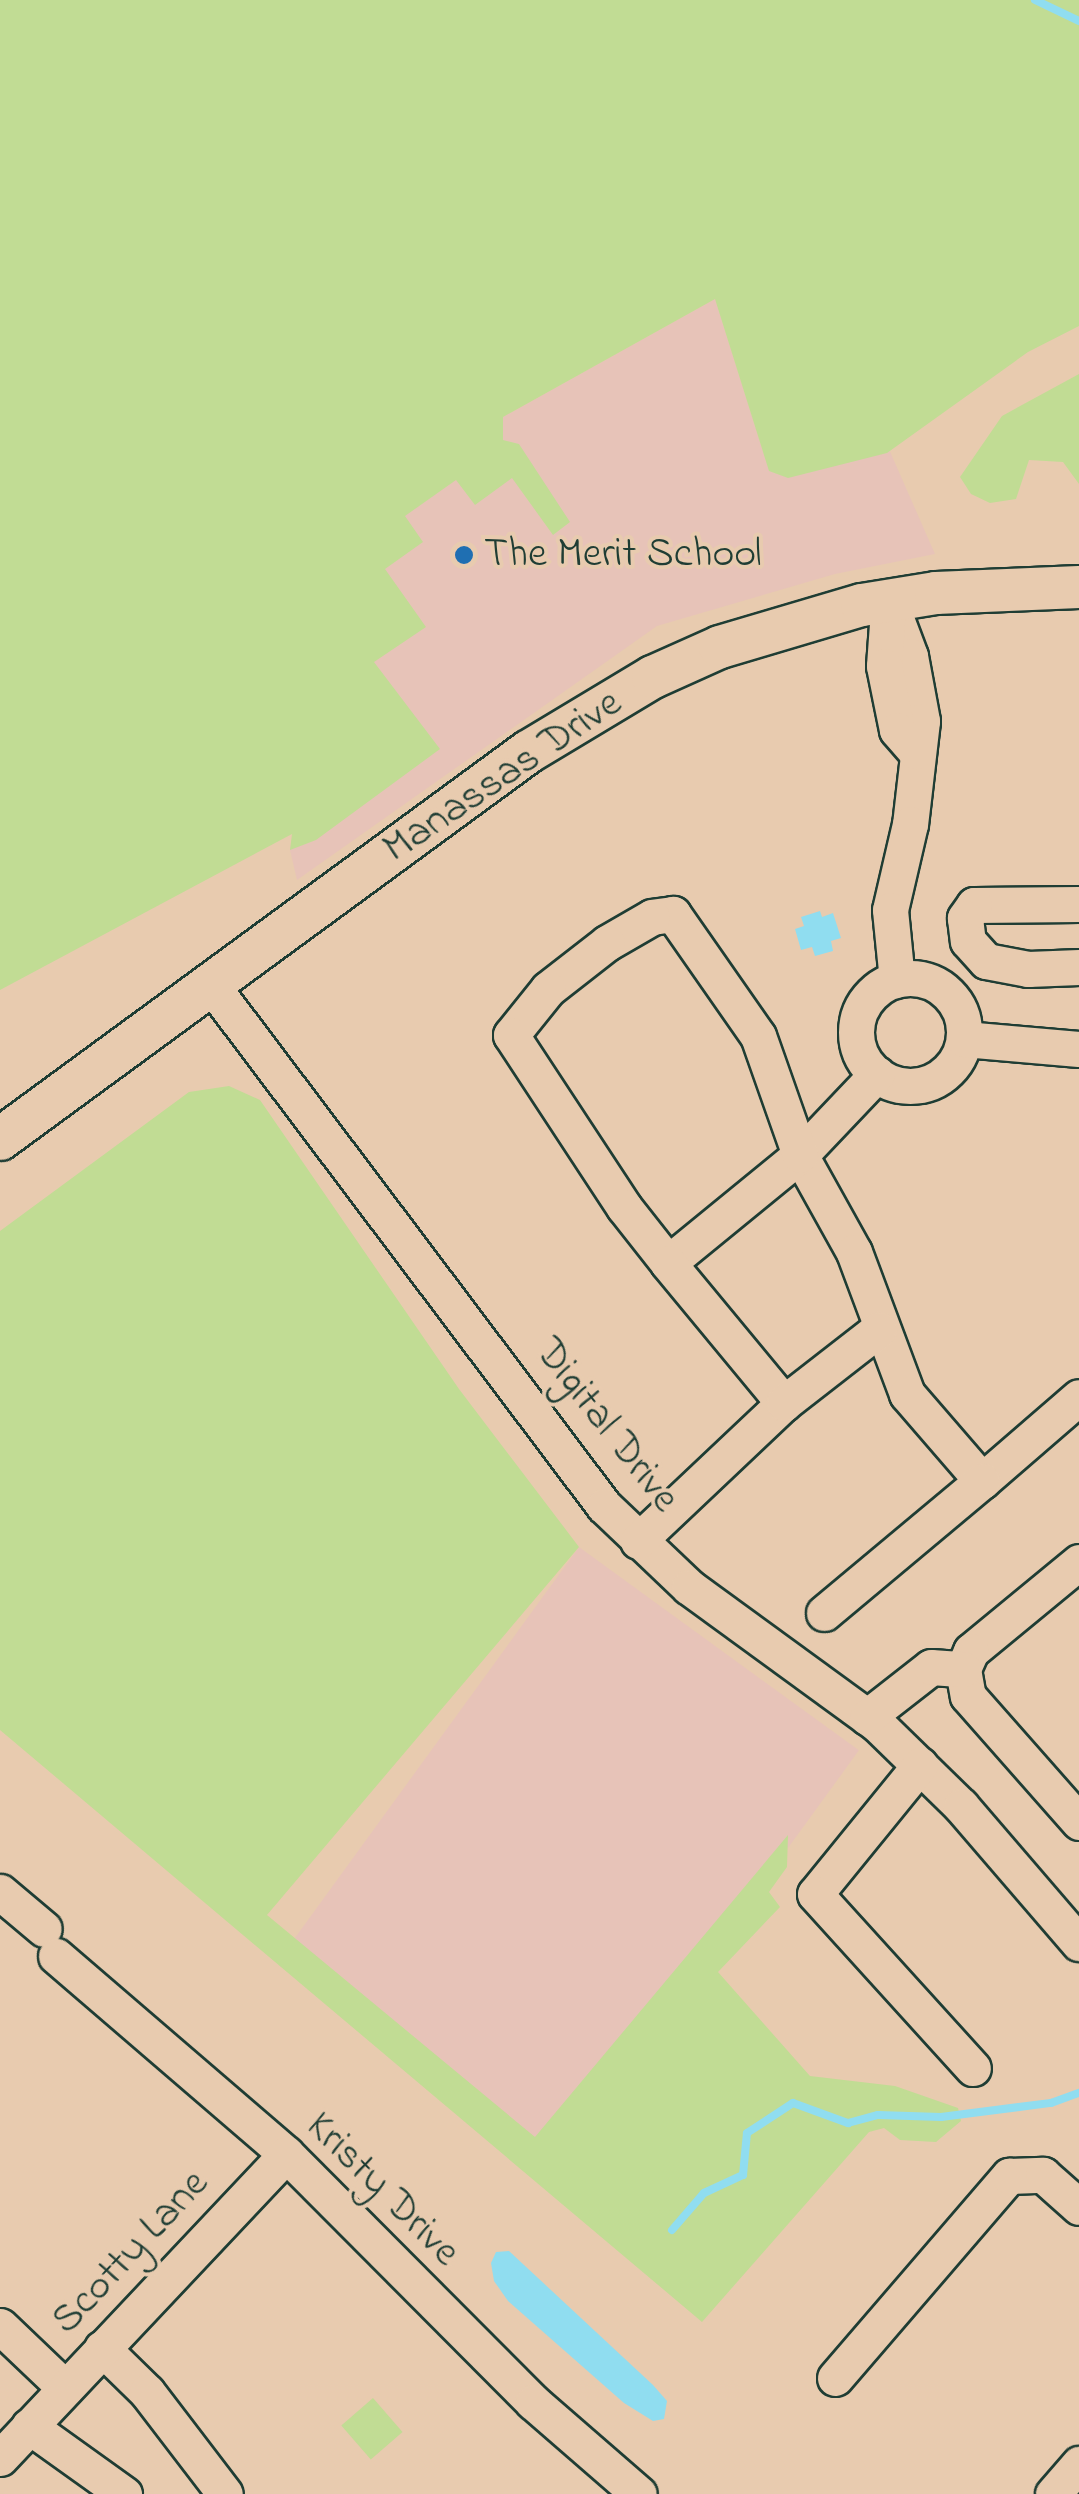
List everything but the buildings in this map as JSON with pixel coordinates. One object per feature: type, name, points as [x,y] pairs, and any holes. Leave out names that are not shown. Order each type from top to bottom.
[{"type":"main road","name":"Manassas Drive","points":[[0,1139],[582,716],[720,646],[889,600],[1079,587]]},
{"type":"street","points":[[889,600],[910,656],[922,721],[915,751],[914,800],[890,910],[897,980]]},
{"type":"street","points":[[1079,904],[974,905],[966,918],[968,940],[986,961],[1028,969],[1079,967]]},
{"type":"street","points":[[784,1403],[668,1263],[511,1035],[548,989],[607,943],[652,917],[673,914],[758,1036],[800,1155],[854,1252],[879,1329],[906,1394],[982,1481]]},
{"type":"street","points":[[918,978],[948,993],[958,1006],[964,1039],[959,1055],[938,1078],[906,1086],[877,1074],[865,1061],[856,1027],[871,995],[897,980],[918,978]]},
{"type":"street","name":"Digital Drive","points":[[212,986],[604,1506],[689,1587],[867,1717],[920,1765],[1079,1943]]},
{"type":"street","points":[[964,1039],[1079,1049]]},
{"type":"street","points":[[668,1263],[800,1155],[877,1074]]},
{"type":"street","points":[[638,1542],[784,1403],[879,1329]]},
{"type":"street","points":[[824,1614],[1079,1397]]},
{"type":"street","points":[[1079,1562],[970,1651],[963,1668],[968,1696],[1079,1822]]},
{"type":"street","points":[[867,1717],[931,1668],[963,1668]]},
{"type":"street","points":[[920,1765],[815,1894],[973,2068]]},
{"type":"street","name":"Kristy Drive","points":[[0,1892],[50,1943],[286,2154],[533,2402],[640,2494]]},
{"type":"street","name":"Scotty Lane","points":[[0,2458],[286,2154]]},
{"type":"street","points":[[834,2378],[1009,2176],[1043,2175],[1079,2208]]},
{"type":"street","points":[[0,2326],[65,2388]]},
{"type":"street","points":[[102,2348],[147,2392],[225,2494]]},
{"type":"street","points":[[29,2426],[124,2494]]},
{"type":"street","points":[[1054,2494],[1079,2464]]},
{"type":"shaded area","points":[[715,299],[766,461],[881,431],[935,554],[835,574],[657,626],[297,880],[290,850],[327,674],[402,493],[503,417]]},
{"type":"shaded area","points":[[579,1547],[859,1750],[559,2163],[279,1960]]},
{"type":"green space","points":[[0,0],[1079,0],[1079,326],[1028,352],[887,453],[788,478],[769,471],[715,299],[503,417],[503,440],[519,444],[570,522],[553,535],[512,478],[475,505],[456,480],[405,516],[423,542],[385,569],[426,627],[374,662],[440,749],[316,840],[290,850],[292,834],[0,990]]},
{"type":"green space","points":[[1079,374],[1079,484],[1063,462],[1029,460],[1016,499],[990,503],[971,494],[960,477],[1002,416]]},
{"type":"green space","points":[[229,1086],[260,1100],[459,1389],[579,1547],[267,1915],[535,2137],[788,1835],[787,1867],[769,1892],[780,1907],[718,1972],[810,2076],[895,2086],[958,2108],[961,2121],[936,2142],[900,2140],[884,2128],[869,2132],[702,2322],[0,1730],[0,1231],[189,1092]]},
{"type":"green space","points":[[373,2398],[403,2432],[371,2460],[341,2426]]},
{"type":"water","points":[[820,911],[822,917],[833,913],[841,938],[831,941],[833,951],[815,956],[812,947],[801,950],[795,929],[804,926],[801,917]]},
{"type":"water","points":[[509,2251],[653,2385],[667,2401],[664,2419],[653,2421],[624,2403],[508,2301],[494,2281],[491,2263],[496,2252]]},
{"type":"waterway","points":[[1035,0],[1079,21]]},
{"type":"waterway","points":[[672,2230],[704,2193],[743,2175],[747,2133],[793,2103],[848,2123],[878,2115],[941,2117],[1051,2103],[1079,2093]]},
{"type":"place","name":"The Merit School","points":[[464,555]]}]
